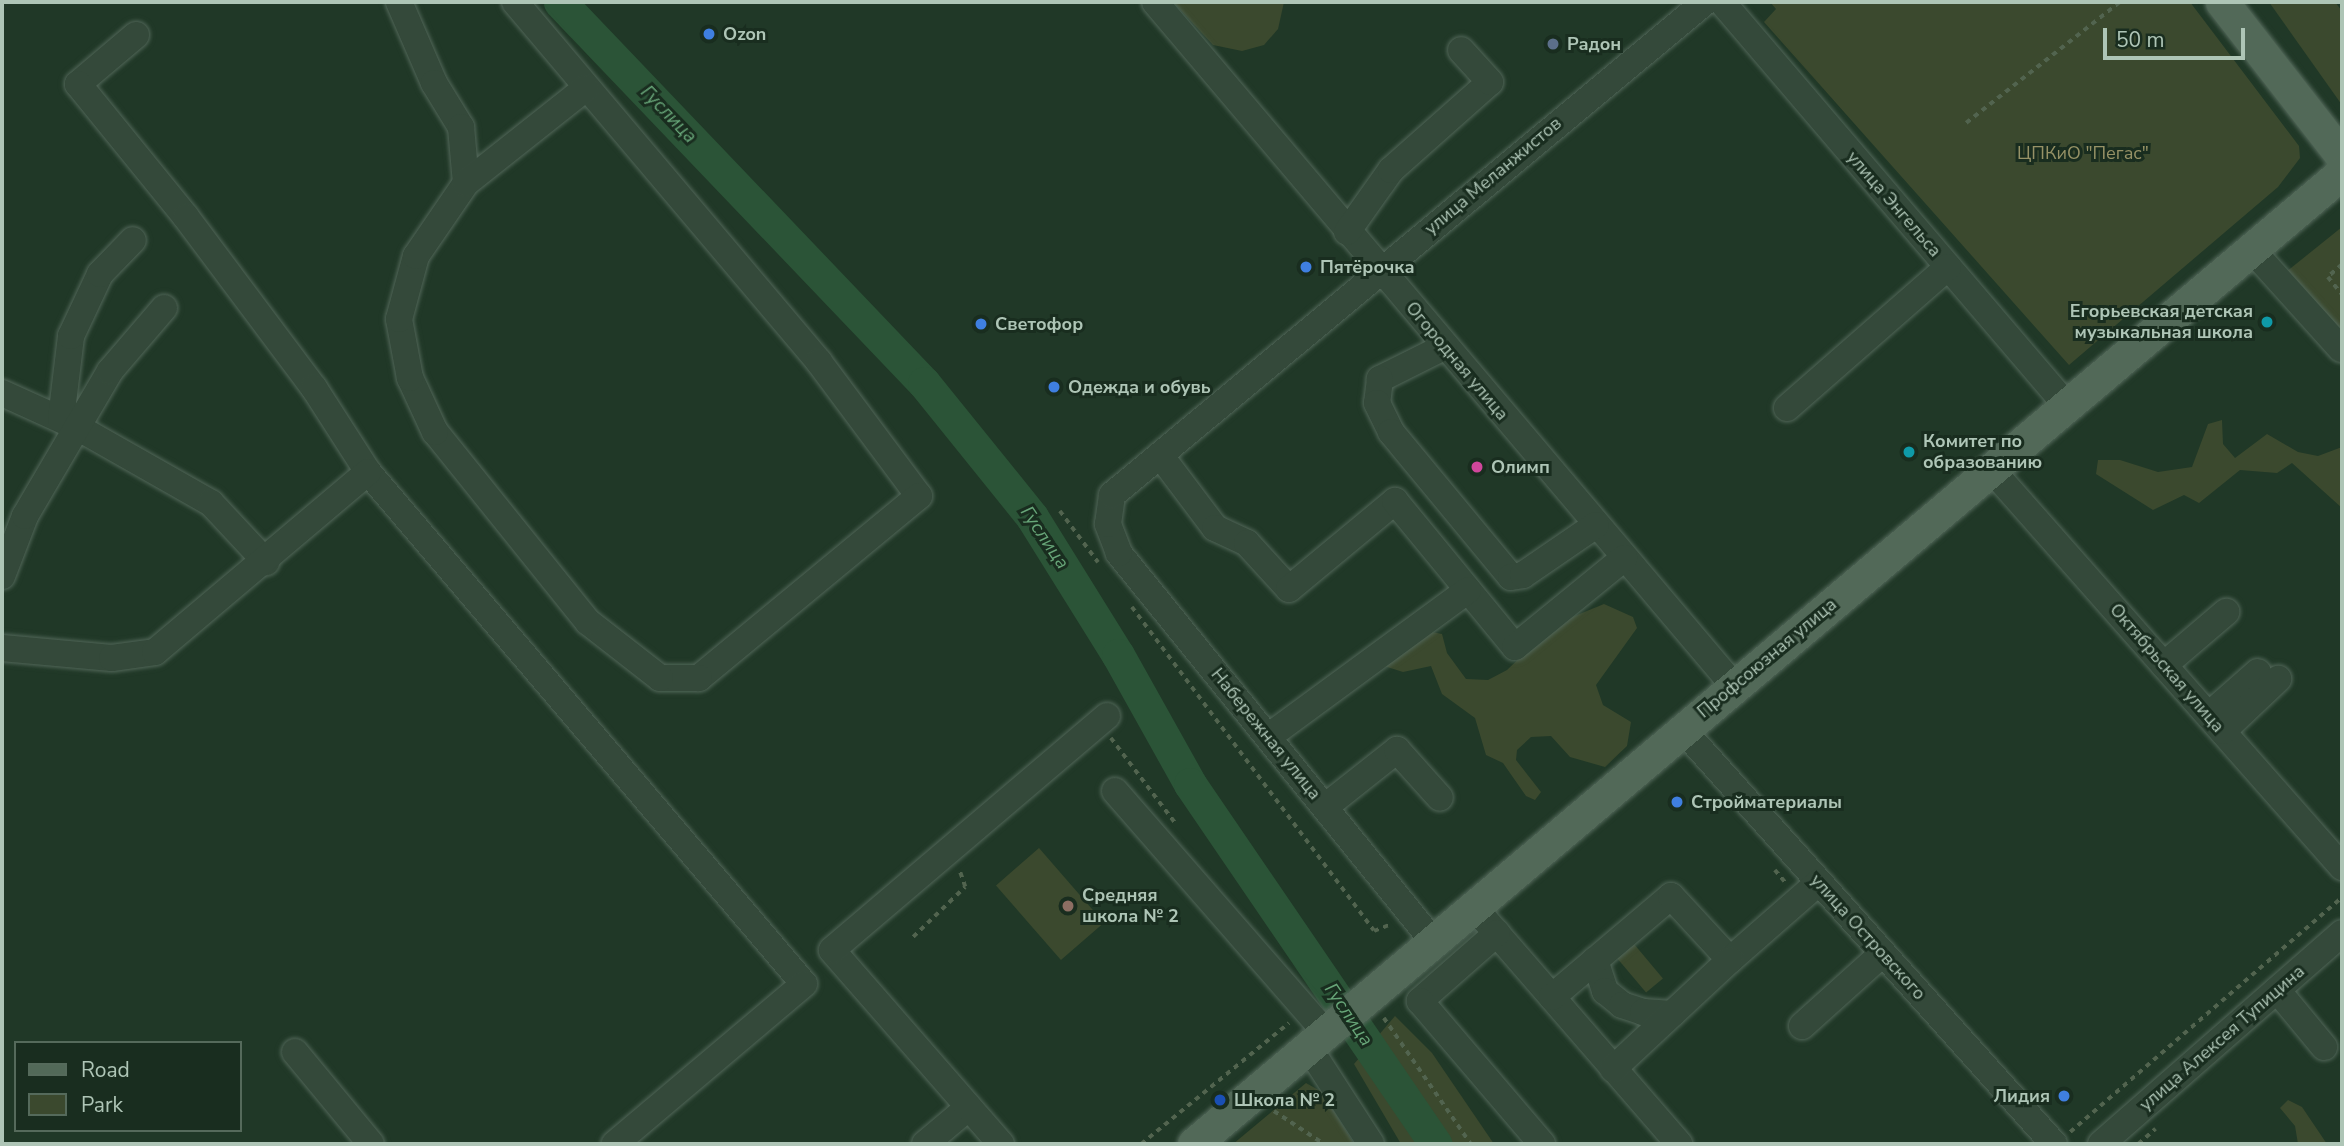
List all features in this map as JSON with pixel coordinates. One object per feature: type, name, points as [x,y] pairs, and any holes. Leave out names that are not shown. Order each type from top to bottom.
[{"type":"main road","points":[[2222,2],[2342,156]]},
{"type":"main road","name":"Профсоюзная улица","points":[[1194,1144],[1319,1030],[1373,1003],[1432,940],[2342,173]]},
{"type":"street","points":[[399,2],[434,83],[461,127],[466,183]]},
{"type":"street","points":[[515,2],[819,362],[919,496],[699,678],[660,678],[588,622],[435,432],[410,377],[399,319],[416,256],[466,183],[586,88]]},
{"type":"street","name":"Огородная улица","points":[[1156,2],[1379,271],[1734,687]]},
{"type":"street","name":"улица Меланжистов","points":[[1108,524],[1112,495],[1705,2]]},
{"type":"street","name":"улица Энгельса","points":[[1722,2],[2067,406]]},
{"type":"street","points":[[136,35],[78,84],[186,217],[314,388],[368,472],[804,984],[615,1144]]},
{"type":"street","points":[[1347,232],[1391,170],[1490,82],[1461,50]]},
{"type":"street","points":[[69,423],[71,336],[100,274],[133,240]]},
{"type":"street","points":[[2252,250],[2341,349]]},
{"type":"street","points":[[1787,408],[1948,267]]},
{"type":"street","points":[[2,576],[25,516],[69,423],[164,308]]},
{"type":"street","points":[[1444,347],[1380,379],[1377,403],[1391,432],[1511,577],[1523,575],[1596,525]]},
{"type":"street","points":[[2,393],[69,423],[211,503],[266,562]]},
{"type":"street","points":[[1160,455],[1215,528],[1247,543],[1289,589],[1395,501],[1515,647],[1624,558]]},
{"type":"street","name":"Октябрьская улица","points":[[1991,469],[2216,723],[2337,849]]},
{"type":"street","points":[[2,648],[112,658],[155,652],[266,562],[368,472]]},
{"type":"street","name":"Набережная улица","points":[[1108,524],[1119,553],[1432,940]]},
{"type":"street","points":[[1268,737],[1468,590]]},
{"type":"street","points":[[2164,665],[2226,612]]},
{"type":"street","points":[[2216,723],[2268,676]]},
{"type":"street","points":[[1001,1144],[832,950],[1107,716]]},
{"type":"street","name":"улица Островского","points":[[1683,730],[1882,954],[2059,1140]]},
{"type":"street","points":[[1325,807],[1397,750],[1440,798]]},
{"type":"street","points":[[1115,791],[1319,1030],[1371,1144]]},
{"type":"street","points":[[1614,1069],[1730,960],[1819,882]]},
{"type":"street","points":[[1552,997],[1671,896],[1730,960]]},
{"type":"street","points":[[1473,905],[1679,1144]]},
{"type":"street","points":[[1497,933],[1420,1001],[1542,1144]]},
{"type":"street","name":"улица Алексея Тупицина","points":[[2101,1144],[2342,933]]},
{"type":"street","points":[[1802,1026],[1882,954]]},
{"type":"street","points":[[1595,960],[1605,991],[1622,1005],[1643,1013],[1672,1014]]},
{"type":"street","points":[[2277,990],[2324,1047]]},
{"type":"street","points":[[295,1052],[371,1144]]},
{"type":"street","points":[[925,1144],[969,1107]]},
{"type":"path","points":[[1966,123],[2120,2]]},
{"type":"path","points":[[2342,265],[2328,277],[2342,294]]},
{"type":"path","points":[[1060,511],[1101,567]]},
{"type":"path","points":[[1126,600],[1374,932],[1412,914]]},
{"type":"path","points":[[913,937],[965,887],[952,849]]},
{"type":"path","points":[[2059,1140],[2340,899]]},
{"type":"path","points":[[1373,1003],[1471,1144]]},
{"type":"path","points":[[1141,1144],[1319,1030]]},
{"type":"path","points":[[1266,1107],[1324,1144]]},
{"type":"green space","points":[[1173,2],[1284,2],[1278,29],[1264,45],[1242,51],[1213,45]]},
{"type":"green space","name":"ЦПКиО \"Пегас\"","points":[[1770,2],[2190,2],[2299,146],[2300,158],[2278,187],[2069,365],[1764,22],[1776,9]]},
{"type":"green space","points":[[2269,2],[2335,2],[2342,11],[2342,105]]},
{"type":"green space","points":[[2342,227],[2342,333],[2286,272]]},
{"type":"green space","points":[[2222,420],[2223,444],[2235,458],[2267,434],[2298,452],[2318,456],[2342,447],[2342,508],[2292,463],[2277,473],[2240,470],[2199,503],[2184,495],[2153,510],[2096,474],[2098,460],[2120,460],[2158,472],[2192,467],[2208,424]]},
{"type":"green space","points":[[1604,604],[1633,617],[1637,628],[1596,685],[1603,705],[1631,722],[1627,746],[1605,767],[1570,757],[1551,736],[1531,737],[1517,750],[1516,760],[1541,792],[1535,800],[1526,796],[1503,763],[1486,755],[1475,718],[1442,694],[1431,666],[1403,672],[1384,666],[1427,631],[1442,634],[1447,653],[1466,679],[1488,680],[1507,670],[1555,624]]},
{"type":"green space","points":[[1039,848],[1104,923],[1061,960],[996,885]]},
{"type":"green space","points":[[1634,944],[1663,978],[1646,993],[1617,958]]},
{"type":"green space","points":[[1395,1016],[1432,1053],[1494,1144],[1401,1144],[1354,1064]]},
{"type":"green space","points":[[1306,1083],[1322,1092],[1354,1144],[1233,1144]]},
{"type":"green space","points":[[2288,1100],[2302,1107],[2327,1144],[2298,1144],[2295,1126],[2280,1108]]},
{"type":"waterway","name":"Гуслица","points":[[560,2],[924,383],[1032,517],[1118,655],[1190,784],[1436,1144]]},
{"type":"place","name":"Ozon","points":[[709,34]]},
{"type":"place","name":"Радон","points":[[1553,44]]},
{"type":"place","name":"Пятёрочка","points":[[1306,267]]},
{"type":"place","name":"Егорьевская детская музыкальная школа","points":[[2267,322]]},
{"type":"place","name":"Светофор","points":[[981,324]]},
{"type":"place","name":"Одежда и обувь","points":[[1054,387]]},
{"type":"place","name":"Комитет по образованию","points":[[1909,452]]},
{"type":"place","name":"Олимп","points":[[1477,467]]},
{"type":"place","name":"Стройматериалы","points":[[1677,802]]},
{"type":"place","name":"Средняя школа № 2","points":[[1068,906]]},
{"type":"place","name":"Лидия","points":[[2064,1096]]},
{"type":"place","name":"Школа № 2","points":[[1220,1100]]}]
